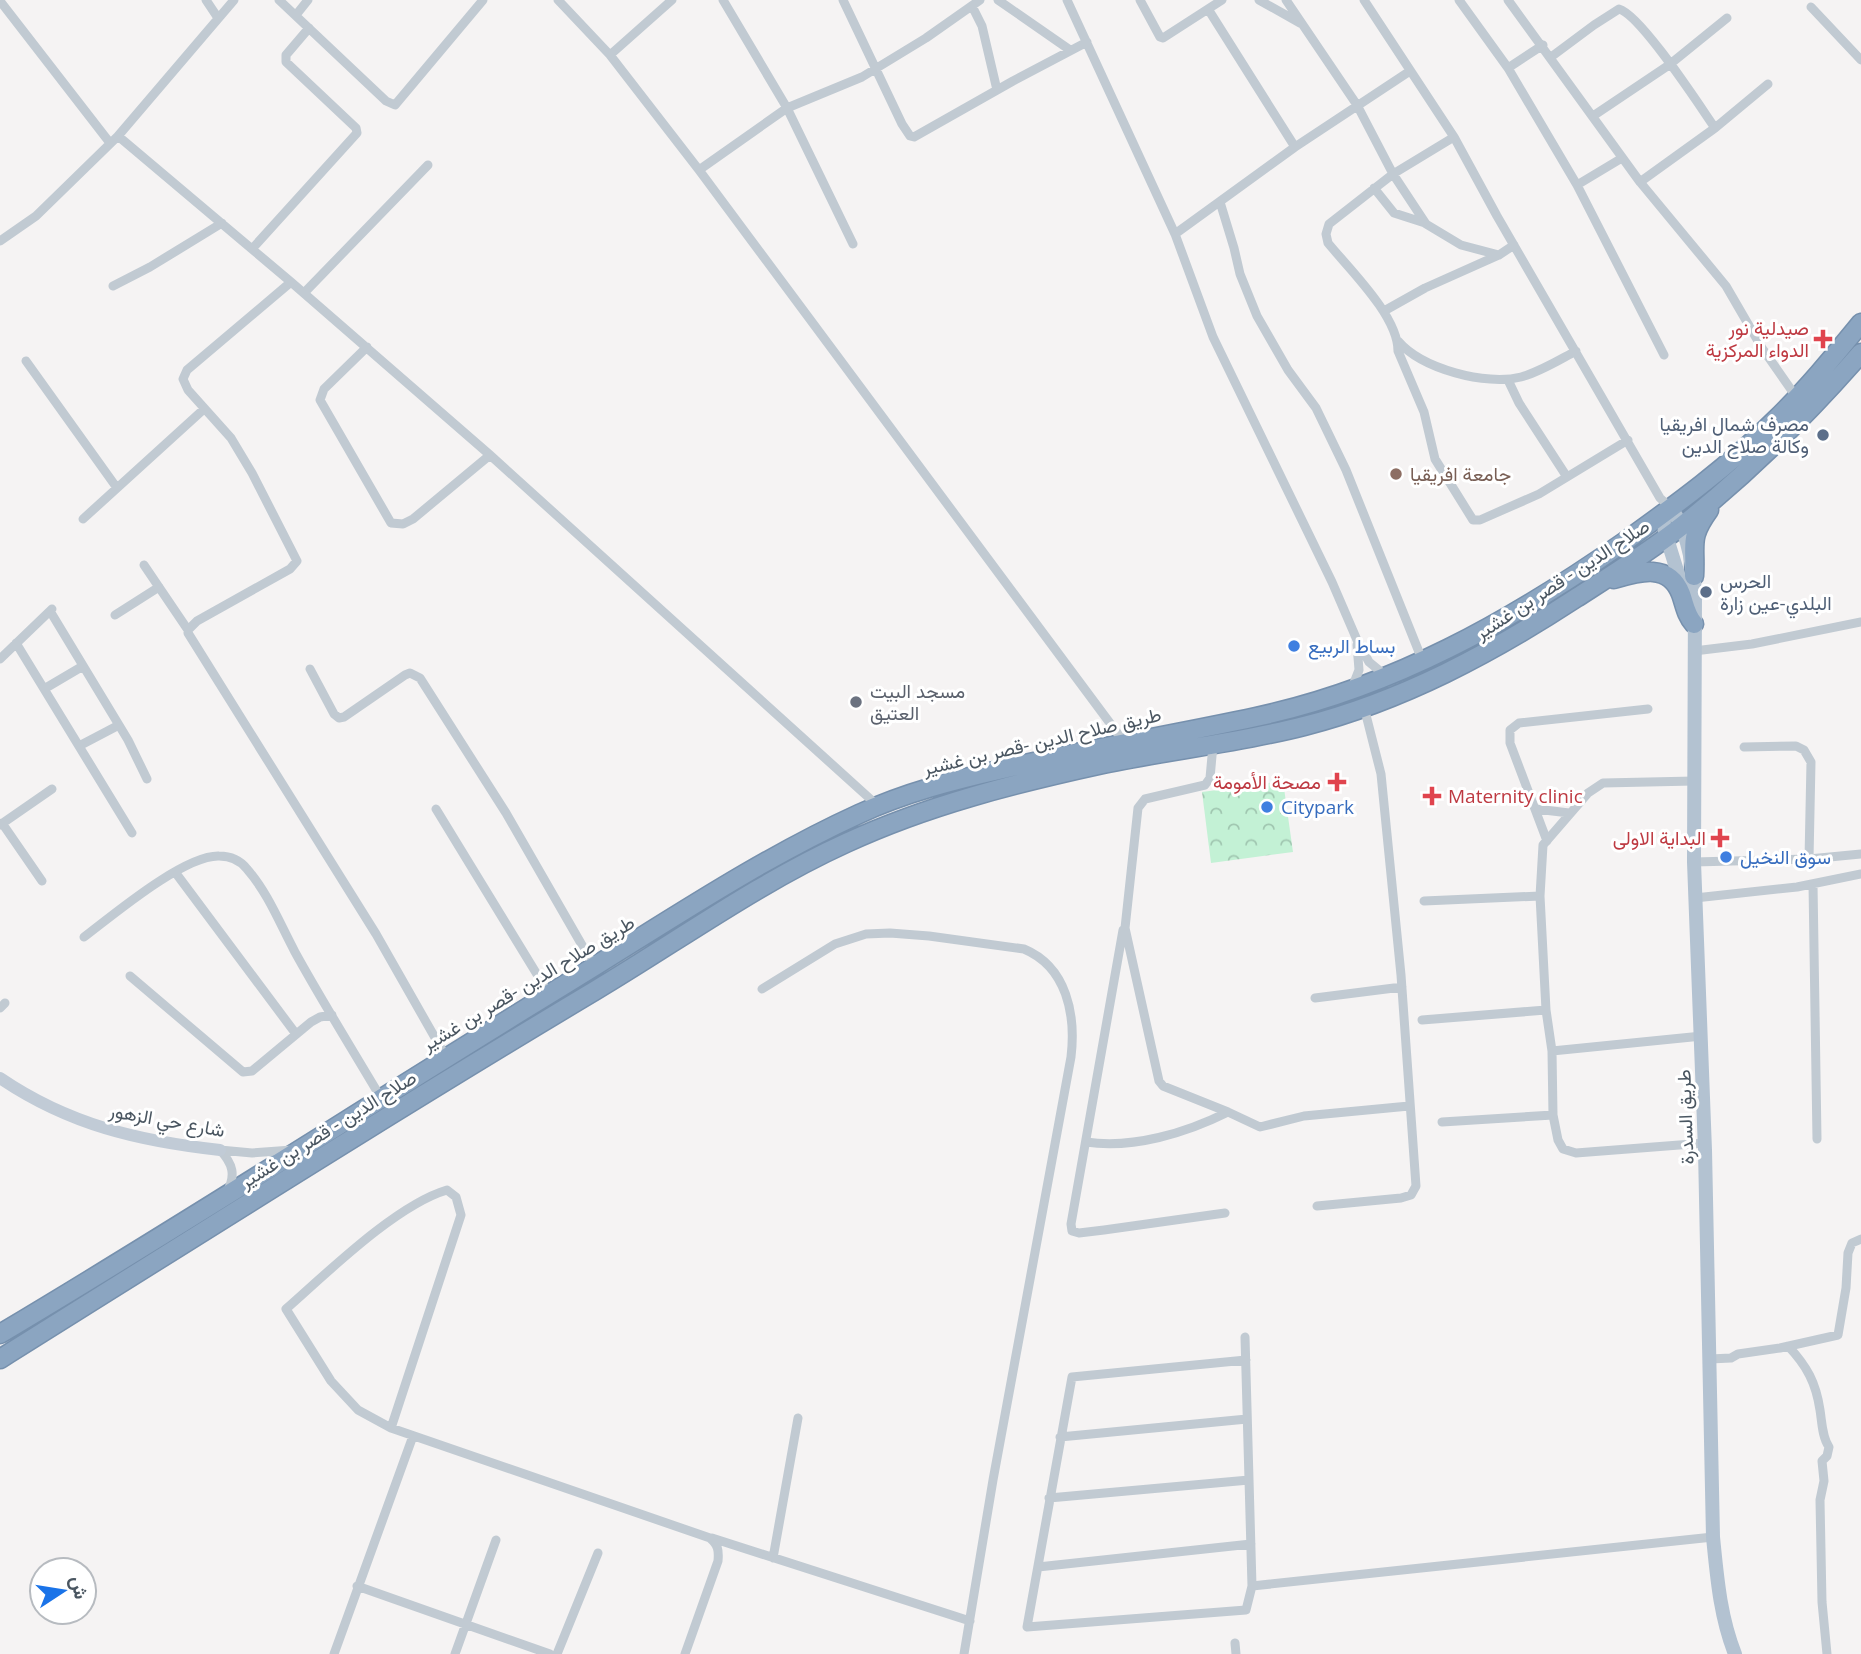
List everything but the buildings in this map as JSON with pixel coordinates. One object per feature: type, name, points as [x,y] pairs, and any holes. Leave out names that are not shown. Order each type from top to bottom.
[{"type":"highway","name":"طريق صلاح الدين -قصر بن غشير","points":[[0,1334],[594,966],[793,847],[878,806],[964,778],[1124,742],[1256,717],[1322,699],[1423,662],[1459,645],[1533,603],[1732,460],[1797,398],[1861,323]]},
{"type":"highway","name":"صلاح الدين - قصر بن غشير","points":[[0,1359],[463,1070],[784,875],[849,841],[902,819],[1021,784],[1104,764],[1305,726],[1364,707],[1491,651],[1674,532],[1725,490],[1802,417],[1861,353]]},
{"type":"highway","points":[[1694,576],[1692,546],[1695,533],[1725,490]]},
{"type":"highway","points":[[1597,584],[1641,571],[1664,574],[1677,586],[1694,624]]},
{"type":"highway","points":[[612,956],[623,974]]},
{"type":"main road","points":[[1664,507],[1674,532],[1694,624]]},
{"type":"main road","name":"طريق السدرة","points":[[1674,532],[1694,576],[1694,862],[1702,1036],[1713,1537],[1719,1598],[1725,1627],[1735,1654]]},
{"type":"street","points":[[206,0],[218,18]]},
{"type":"street","points":[[0,241],[36,216],[118,136],[234,0]]},
{"type":"street","points":[[279,0],[386,101],[395,105],[483,0]]},
{"type":"street","points":[[296,15],[309,0]]},
{"type":"street","points":[[558,0],[610,55],[699,170],[1124,742]]},
{"type":"street","points":[[610,55],[672,0]]},
{"type":"street","points":[[723,0],[787,108],[853,244]]},
{"type":"street","points":[[843,0],[910,136],[914,137],[1087,42]]},
{"type":"street","points":[[998,0],[1070,50]]},
{"type":"street","points":[[1067,0],[1175,234],[1213,337],[1332,582],[1357,640],[1369,662],[1387,676]]},
{"type":"street","points":[[1140,0],[1163,38],[1222,0]]},
{"type":"street","points":[[1259,0],[1302,24]]},
{"type":"street","points":[[1286,0],[1357,104],[1393,174],[1426,224]]},
{"type":"street","points":[[1364,0],[1454,136],[1664,507]]},
{"type":"street","points":[[1459,0],[1508,68],[1577,185],[1664,355]]},
{"type":"street","points":[[1508,0],[1640,182],[1726,286],[1762,348],[1797,398]]},
{"type":"street","points":[[0,1],[110,143]]},
{"type":"street","points":[[699,170],[787,108],[876,68],[976,3],[997,90]]},
{"type":"street","points":[[1811,7],[1861,60]]},
{"type":"street","points":[[1209,9],[1294,147]]},
{"type":"street","points":[[1551,57],[1619,9],[1628,13],[1643,28],[1715,128]]},
{"type":"street","points":[[1593,116],[1669,65],[1727,18]]},
{"type":"street","points":[[252,248],[357,133],[356,128],[286,62],[286,55],[309,28]]},
{"type":"street","points":[[1508,68],[1543,45]]},
{"type":"street","points":[[1175,234],[1294,147],[1410,71]]},
{"type":"street","points":[[1640,182],[1715,128],[1768,84]]},
{"type":"street","points":[[118,136],[252,248],[490,455],[878,806]]},
{"type":"street","points":[[1454,136],[1393,174],[1329,224],[1326,234],[1328,243],[1384,311],[1398,340],[1414,355],[1441,368],[1462,374],[1508,380],[1532,373],[1576,351]]},
{"type":"street","points":[[1577,185],[1622,158]]},
{"type":"street","points":[[304,293],[428,165]]},
{"type":"street","points":[[1374,188],[1394,213],[1426,224],[1461,245],[1499,255]]},
{"type":"street","points":[[1220,202],[1240,274],[1257,316],[1288,370],[1316,408],[1346,470],[1423,662]]},
{"type":"street","points":[[113,286],[222,223]]},
{"type":"street","points":[[1384,311],[1425,288],[1499,255],[1514,245]]},
{"type":"street","points":[[188,630],[197,621],[290,569],[297,561],[252,473],[230,438],[184,384],[187,370],[291,282]]},
{"type":"street","points":[[1398,340],[1398,351],[1424,412],[1435,459],[1473,520],[1480,520],[1539,494],[1628,440]]},
{"type":"street","points":[[367,347],[324,389],[320,400],[391,523],[396,526],[412,519],[490,455]]},
{"type":"street","points":[[26,361],[117,488]]},
{"type":"street","points":[[1508,380],[1567,477]]},
{"type":"street","points":[[83,519],[204,409]]},
{"type":"street","points":[[145,565],[376,934],[446,1057]]},
{"type":"street","points":[[115,615],[159,587]]},
{"type":"street","points":[[0,659],[51,610],[119,725],[147,779]]},
{"type":"street","points":[[1694,651],[1738,646],[1861,622]]},
{"type":"street","points":[[1352,688],[1359,670],[1357,640]]},
{"type":"street","points":[[16,643],[132,833]]},
{"type":"street","points":[[44,689],[83,666]]},
{"type":"street","points":[[310,669],[338,718],[344,717],[405,675],[410,673],[420,678],[506,813],[594,966]]},
{"type":"street","points":[[1317,1206],[1401,1198],[1411,1195],[1416,1186],[1402,987],[1380,763],[1364,707]]},
{"type":"street","points":[[1547,841],[1510,743],[1510,730],[1519,723],[1648,709]]},
{"type":"street","points":[[79,746],[119,725]]},
{"type":"street","points":[[1213,744],[1210,778],[1205,785],[1141,802],[1138,808],[1125,921],[1071,1224],[1073,1232],[1104,1230],[1225,1213]]},
{"type":"street","points":[[1744,747],[1796,746],[1808,756],[1811,762],[1809,859]]},
{"type":"street","points":[[1694,781],[1603,783],[1588,793],[1543,845],[1540,896],[1546,1010],[1552,1051],[1553,1115],[1558,1140],[1563,1149],[1576,1153],[1705,1143]]},
{"type":"street","points":[[42,881],[1,824],[52,789]]},
{"type":"street","points":[[436,809],[549,994]]},
{"type":"street","points":[[1536,809],[1569,813]]},
{"type":"street","points":[[1694,862],[1809,859],[1861,854]]},
{"type":"street","points":[[84,937],[175,872],[213,856],[232,858],[242,863],[268,901],[381,1098]]},
{"type":"street","points":[[175,872],[296,1034]]},
{"type":"street","points":[[1695,898],[1813,884],[1861,874]]},
{"type":"street","points":[[1813,884],[1817,1139]]},
{"type":"street","points":[[1424,901],[1540,896]]},
{"type":"street","points":[[1125,921],[1153,1060],[1163,1086],[1260,1127],[1304,1116],[1409,1106]]},
{"type":"street","points":[[762,989],[844,940],[866,934],[890,933],[1024,949],[1043,959],[1057,976],[1065,992],[1072,1024],[1071,1057],[993,1480],[964,1654]]},
{"type":"street","points":[[130,976],[243,1072],[251,1071],[320,1017],[332,1015]]},
{"type":"street","points":[[1315,998],[1402,987]]},
{"type":"street","points":[[1422,1020],[1546,1010]]},
{"type":"street","points":[[1552,1051],[1702,1036]]},
{"type":"street","name":"شارع حي الزهور","points":[[0,1078],[44,1104],[93,1126],[158,1142],[252,1153],[296,1150]]},
{"type":"street","points":[[1086,1142],[1110,1145],[1140,1140],[1198,1126],[1228,1112]]},
{"type":"street","points":[[1442,1122],[1553,1115]]},
{"type":"street","points":[[220,1150],[234,1174],[225,1197]]},
{"type":"street","points":[[391,1428],[461,1215],[456,1197],[447,1190],[397,1217],[286,1309],[331,1381],[358,1410],[391,1428],[413,1436],[710,1538],[970,1621]]},
{"type":"street","points":[[1710,1360],[1838,1335],[1846,1288],[1848,1253],[1852,1243],[1861,1239]]},
{"type":"street","points":[[1245,1337],[1246,1360],[1252,1586],[1246,1609],[1027,1627],[1072,1377],[1246,1360]]},
{"type":"street","points":[[1788,1346],[1811,1374],[1829,1447],[1827,1456],[1822,1461],[1824,1481],[1820,1500],[1822,1602],[1828,1654]]},
{"type":"street","points":[[773,1558],[798,1418]]},
{"type":"street","points":[[1060,1437],[1247,1419]]},
{"type":"street","points":[[334,1654],[413,1436]]},
{"type":"street","points":[[1049,1498],[1249,1480]]},
{"type":"street","points":[[1252,1586],[1713,1537]]},
{"type":"street","points":[[685,1654],[718,1561],[719,1550],[710,1538]]},
{"type":"street","points":[[455,1654],[496,1540]]},
{"type":"street","points":[[1038,1567],[1251,1544]]},
{"type":"street","points":[[557,1654],[598,1553]]},
{"type":"street","points":[[357,1586],[549,1654]]},
{"type":"street","points":[[1236,1643],[1236,1654]]},
{"type":"green space","points":[[1283,781],[1293,852],[1211,863],[1202,792]]},
{"type":"place","name":"صيدلية نور الدواء المركزية","points":[[1823,339]]},
{"type":"place","name":"مصرف شمال افريقيا وكالة صلاح الدين","points":[[1823,435]]},
{"type":"place","name":"جامعة افريقيا","points":[[1396,474]]},
{"type":"place","name":"الحرس البلدي-عين زارة","points":[[1706,592]]},
{"type":"place","name":"بساط الربيع","points":[[1294,646]]},
{"type":"place","name":"مسجد البيت العتيق","points":[[856,702]]},
{"type":"place","name":"مصحة الأمومة","points":[[1337,782]]},
{"type":"place","name":"Maternity clinic","points":[[1432,796]]},
{"type":"place","name":"Citypark","points":[[1267,807]]},
{"type":"place","name":"البداية الاولى","points":[[1720,838]]},
{"type":"place","name":"سوق النخيل","points":[[1726,857]]}]
